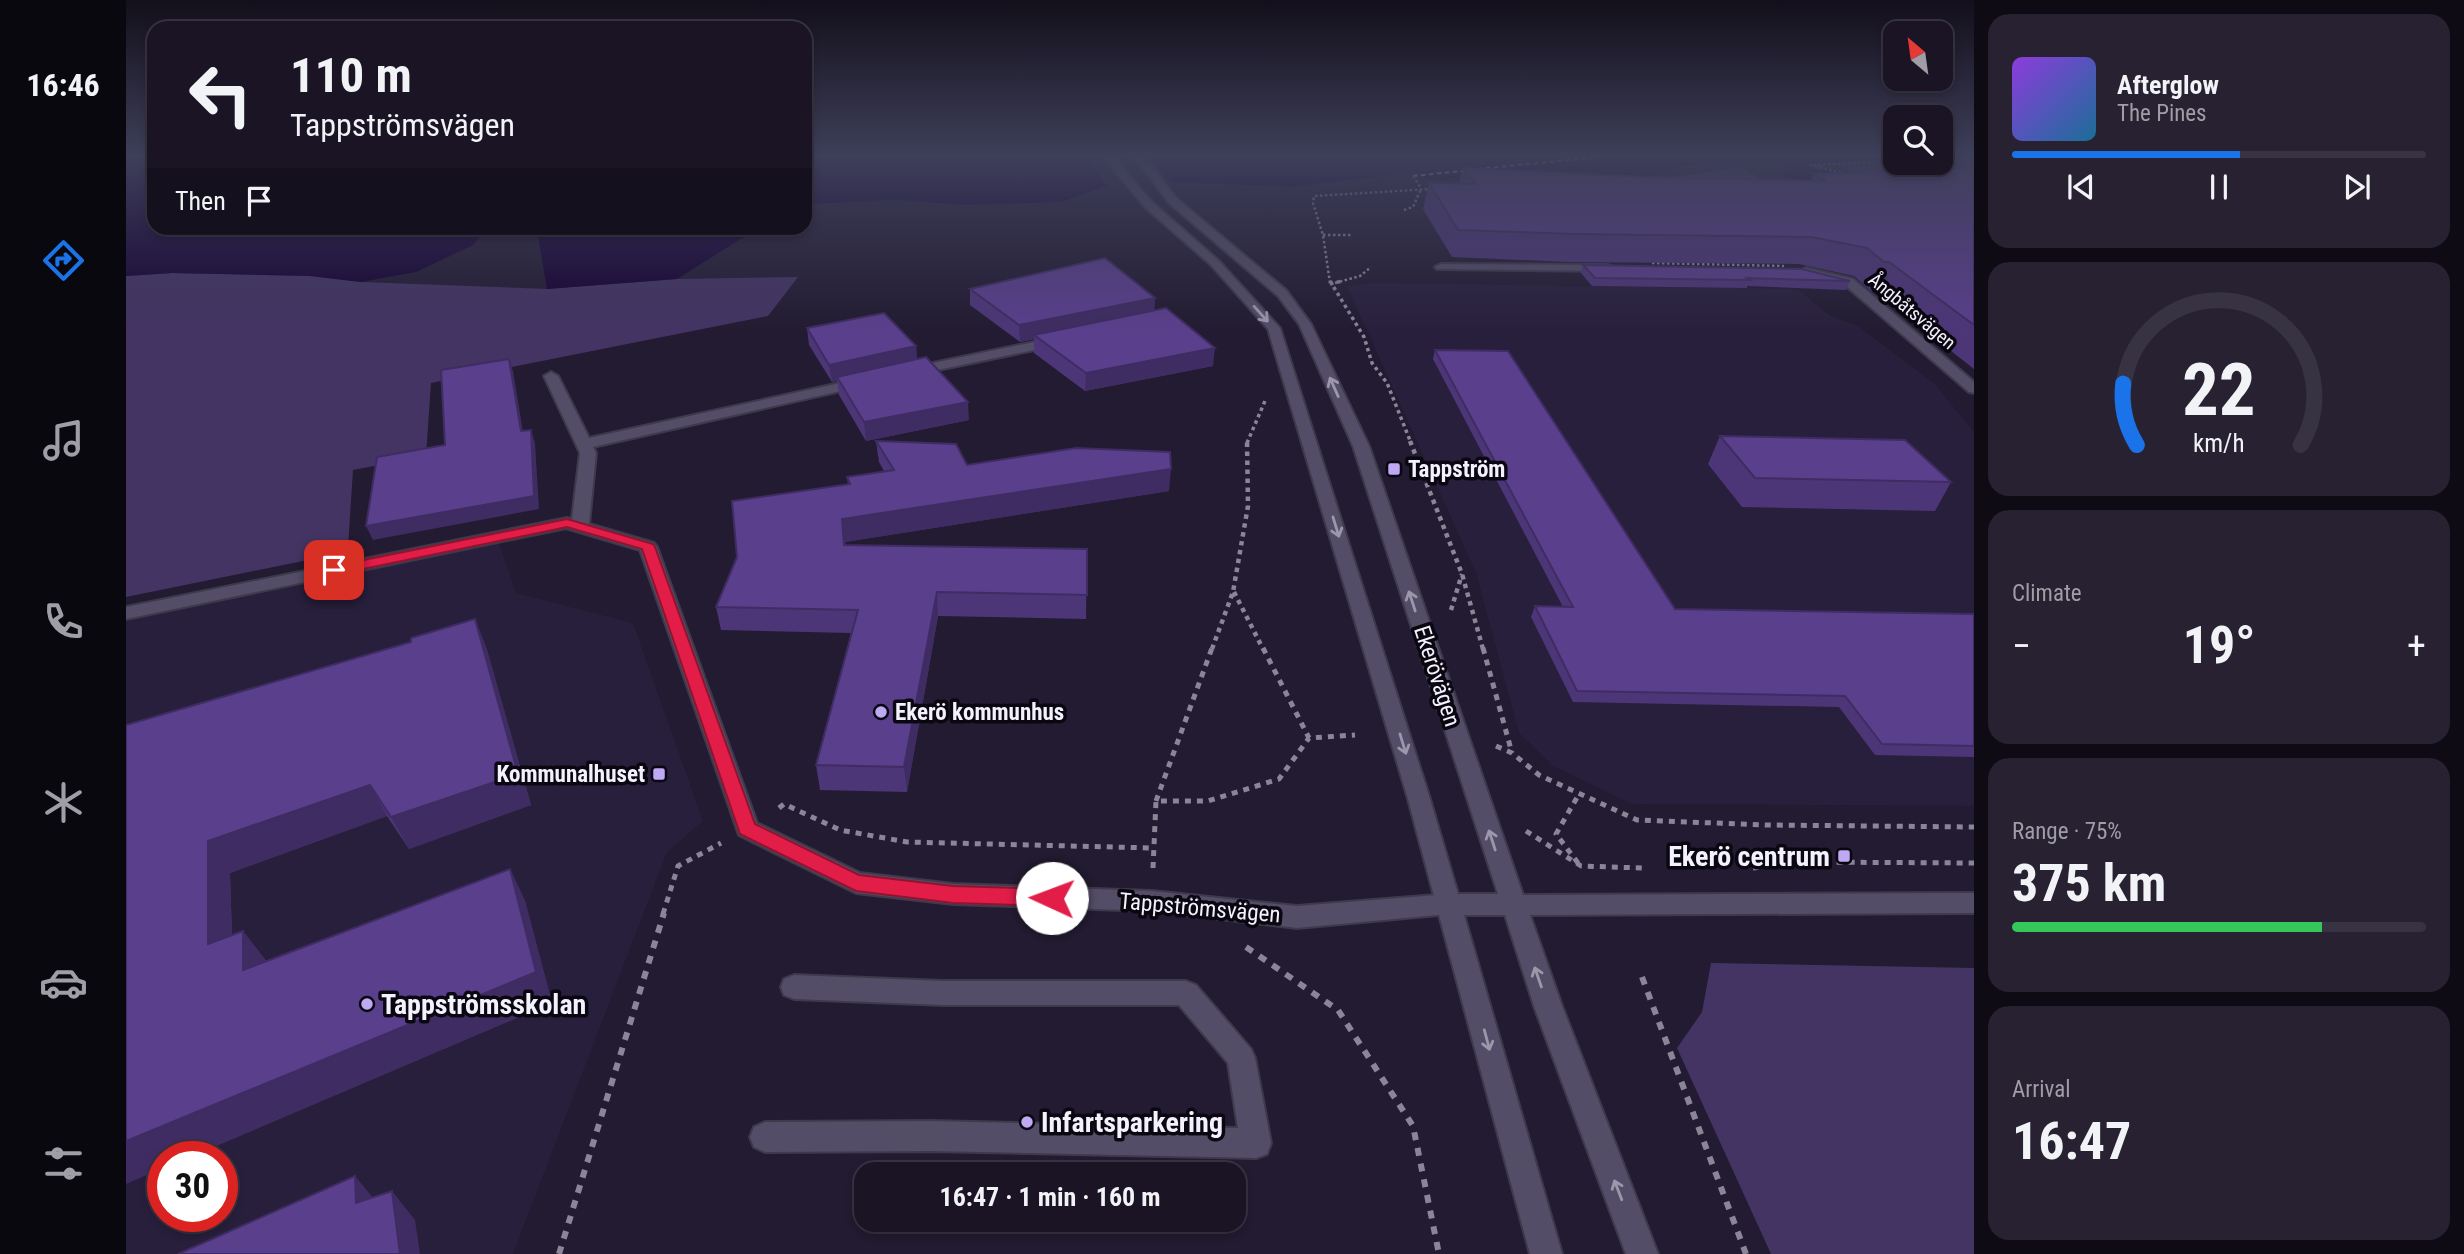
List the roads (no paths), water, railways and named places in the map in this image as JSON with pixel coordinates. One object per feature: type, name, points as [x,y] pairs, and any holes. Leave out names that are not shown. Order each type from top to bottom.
[{"type":"main road","points":[[1161,216],[1215,264],[1274,328],[1449,904],[1546,1254]]},
{"type":"main road","name":"Ekerövägen","points":[[1190,216],[1282,293],[1305,324],[1361,446],[1548,1006],[1642,1254]]},
{"type":"main road","points":[[1441,267],[1624,268]]},
{"type":"main road","name":"Ångbåtsvägen","points":[[1791,268],[1849,282],[1974,389]]},
{"type":"main road","points":[[126,613],[567,523],[580,527],[588,453],[551,376]]},
{"type":"main road","name":"Tappströmsvägen","points":[[580,527],[648,547],[747,829],[856,883],[953,894],[1152,901],[1297,917],[1449,904],[1604,906],[1974,903]]},
{"type":"main road","points":[[765,1137],[931,1136],[1256,1143],[1241,1058],[1186,993],[943,993],[794,988]]},
{"type":"street","points":[[900,374],[1068,339]]},
{"type":"street","points":[[584,444],[874,379]]},
{"type":"place","name":"Tappström","points":[[1394,469]]},
{"type":"place","name":"Ekerö kommunhus","points":[[881,712]]},
{"type":"place","name":"Kommunalhuset","points":[[659,774]]},
{"type":"place","name":"Ekerö centrum","points":[[1844,856]]},
{"type":"place","name":"Tappströmsskolan","points":[[367,1004]]},
{"type":"place","name":"Infartsparkering","points":[[1027,1122]]}]
